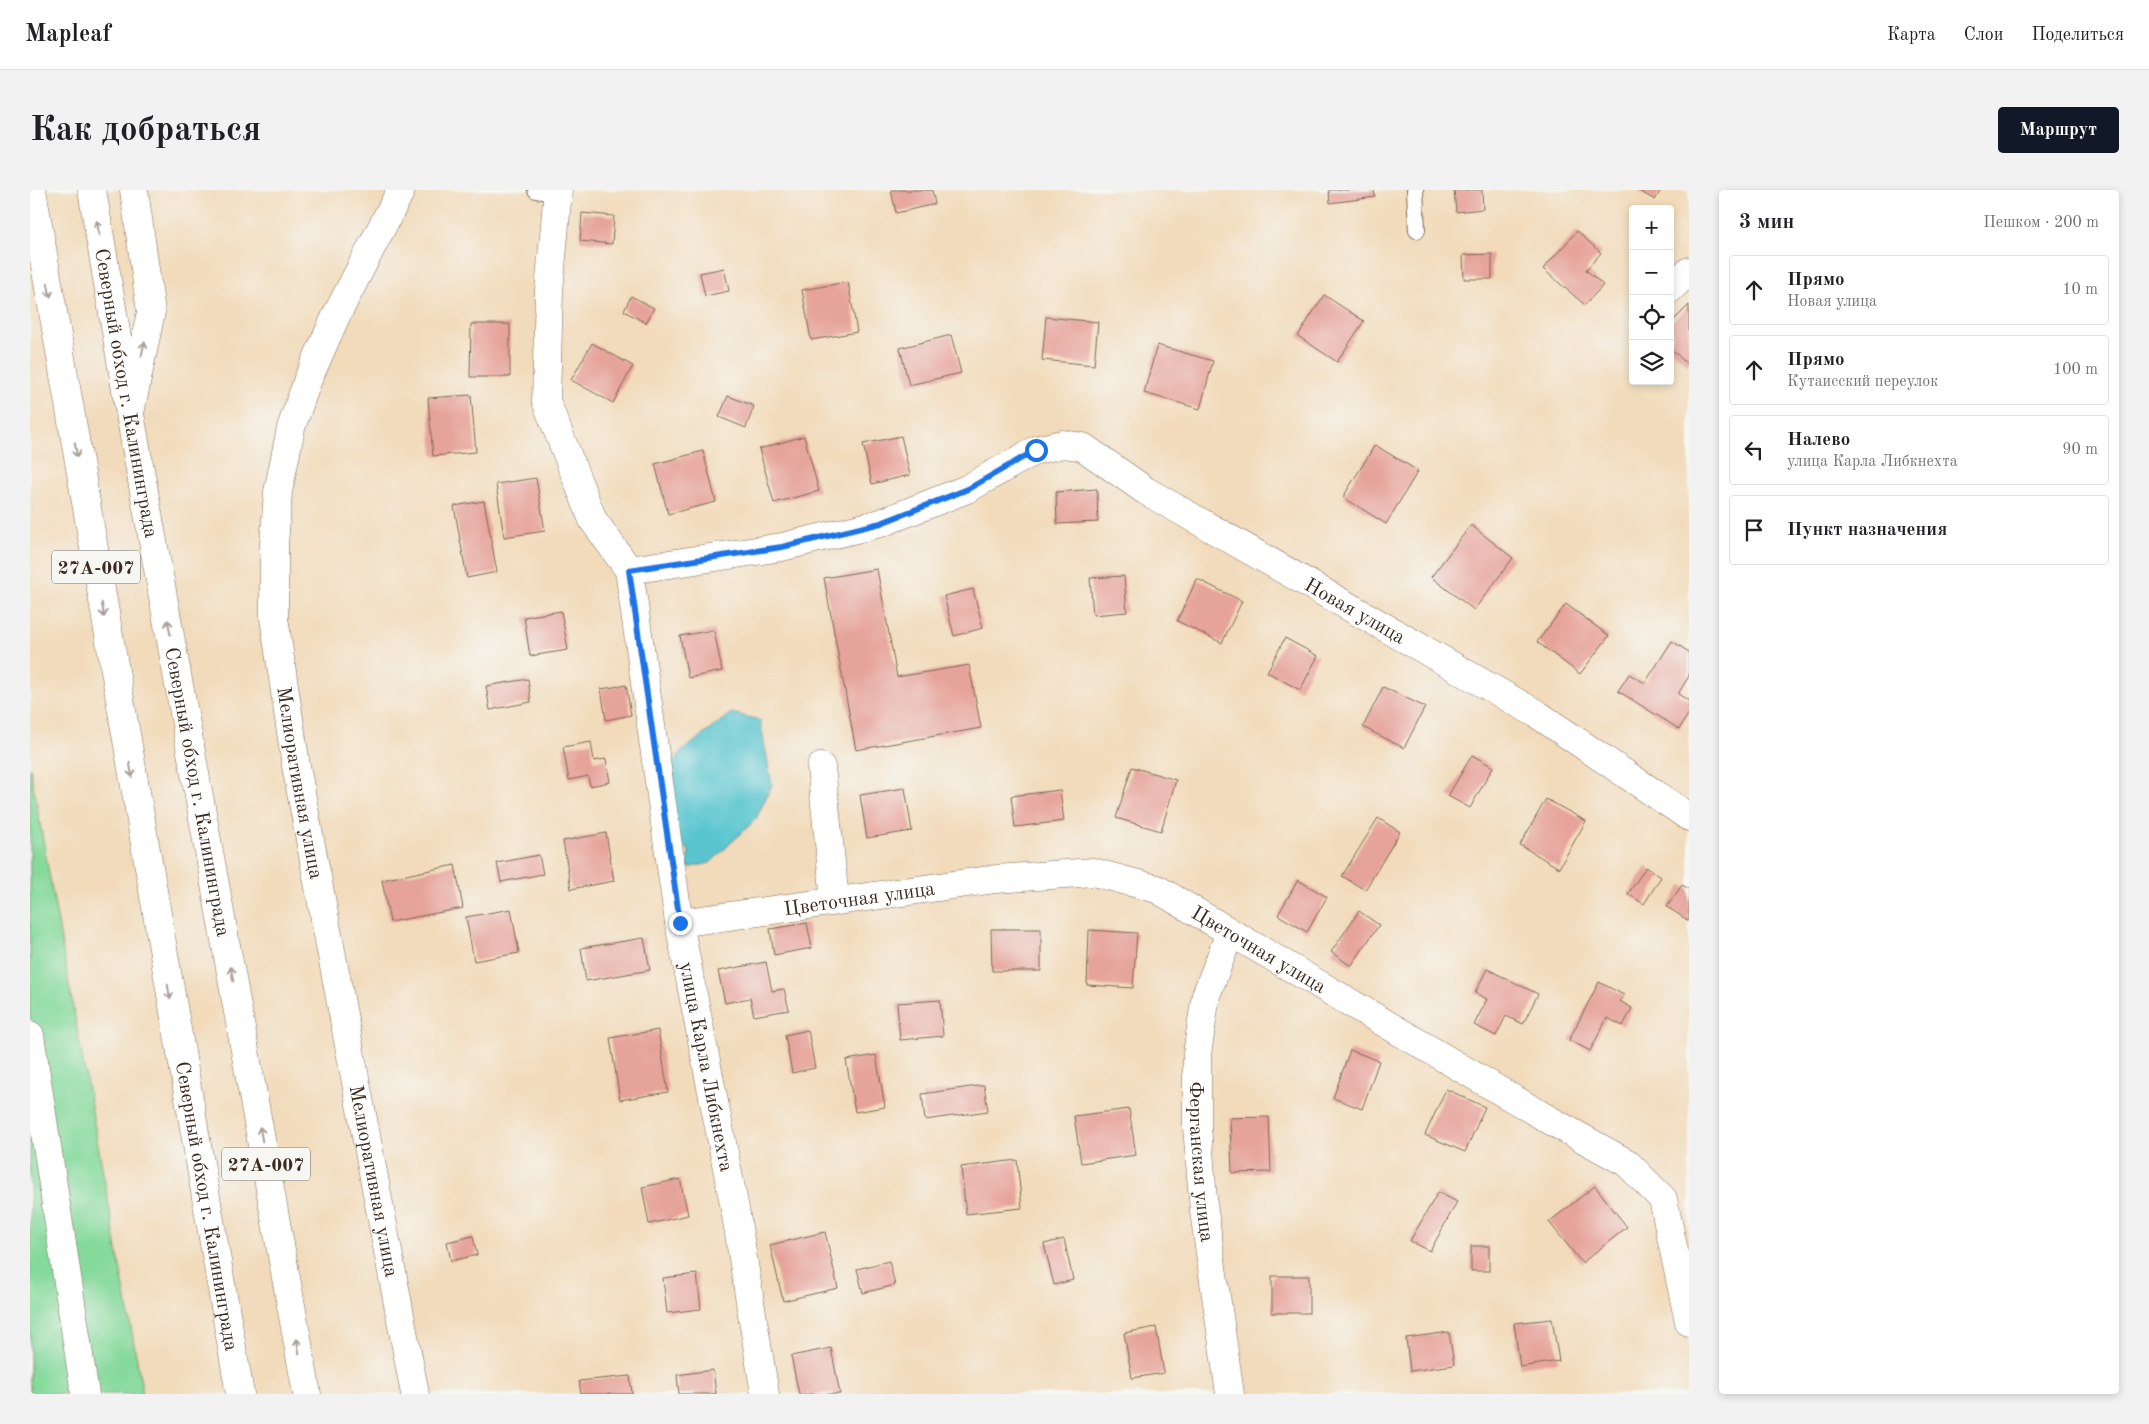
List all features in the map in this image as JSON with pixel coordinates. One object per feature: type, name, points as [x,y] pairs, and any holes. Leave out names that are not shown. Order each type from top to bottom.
[{"type":"main road","name":"Северный обход г. Калининграда","points":[[32,190],[240,1394]]},
{"type":"main road","name":"Северный обход г. Калининграда","points":[[92,190],[130,414],[307,1394]]},
{"type":"main road","points":[[130,414],[151,312],[134,190]]},
{"type":"main road","name":"Мелиоративная улица","points":[[401,190],[336,316],[308,379],[292,428],[278,492],[274,545],[274,618],[298,776],[415,1394]]},
{"type":"main road","name":"улица Карла Либкнехта","points":[[551,191],[546,401],[593,520],[629,570],[680,923],[735,1209],[766,1394]]},
{"type":"main road","points":[[1674,285],[1689,271]]},
{"type":"main road","name":"Новая улица","points":[[629,570],[782,547],[881,523],[968,489],[1036,450],[1063,444],[1083,447],[1146,491],[1537,714],[1689,817]]},
{"type":"main road","points":[[821,767],[835,900]]},
{"type":"main road","name":"Цветочная улица","points":[[680,923],[996,879],[1093,872],[1157,889],[1546,1118],[1627,1163],[1663,1199],[1689,1322]]},
{"type":"main road","name":"Ферганская улица","points":[[1230,933],[1206,995],[1197,1054],[1197,1127],[1204,1211],[1230,1394]]},
{"type":"main road","points":[[30,1035],[85,1394]]},
{"type":"lane","points":[[1415,190],[1417,230]]},
{"type":"green space","points":[[30,768],[143,1394],[30,1394]]},
{"type":"water","points":[[731,713],[760,720],[772,785],[756,819],[710,863],[687,868],[689,850],[671,837],[663,779],[680,753]]},
{"type":"building","points":[[891,190],[932,190],[935,204],[896,213]]},
{"type":"building","points":[[1329,190],[1374,190],[1375,197],[1330,203]]},
{"type":"building","points":[[1454,190],[1482,190],[1483,209],[1456,212]]},
{"type":"building","points":[[1637,190],[1661,190],[1655,200]]},
{"type":"building","points":[[582,213],[614,216],[612,244],[580,241]]},
{"type":"building","points":[[1577,231],[1601,253],[1586,270],[1603,285],[1585,305],[1543,269]]},
{"type":"building","points":[[1492,254],[1492,279],[1464,279],[1463,255]]},
{"type":"building","points":[[724,268],[729,291],[705,296],[700,273]]},
{"type":"building","points":[[848,282],[857,332],[811,340],[802,290]]},
{"type":"building","points":[[1324,295],[1364,321],[1337,362],[1298,336]]},
{"type":"building","points":[[631,296],[654,308],[646,323],[624,311]]},
{"type":"building","points":[[1689,305],[1689,366],[1674,352],[1674,320]]},
{"type":"building","points":[[1046,317],[1098,322],[1094,365],[1042,360]]},
{"type":"building","points":[[471,324],[510,324],[510,377],[470,377]]},
{"type":"building","points":[[951,335],[961,373],[909,385],[900,348]]},
{"type":"building","points":[[592,343],[633,366],[613,403],[571,380]]},
{"type":"building","points":[[1157,345],[1213,361],[1200,409],[1144,393]]},
{"type":"building","points":[[471,395],[476,452],[433,456],[428,398]]},
{"type":"building","points":[[728,396],[754,406],[746,428],[719,417]]},
{"type":"building","points":[[804,436],[819,491],[774,503],[759,449]]},
{"type":"building","points":[[901,436],[910,475],[872,484],[863,444]]},
{"type":"building","points":[[1375,445],[1418,471],[1386,524],[1343,497]]},
{"type":"building","points":[[703,451],[716,502],[668,514],[655,464]]},
{"type":"building","points":[[536,478],[545,531],[504,537],[496,484]]},
{"type":"building","points":[[1097,489],[1098,522],[1057,524],[1056,492]]},
{"type":"building","points":[[484,501],[497,572],[467,578],[454,506]]},
{"type":"building","points":[[1471,525],[1513,558],[1474,610],[1431,577]]},
{"type":"building","points":[[877,569],[897,677],[969,665],[981,728],[856,750],[824,578]]},
{"type":"building","points":[[1124,576],[1127,612],[1093,615],[1090,578]]},
{"type":"building","points":[[1197,579],[1242,601],[1222,643],[1177,621]]},
{"type":"building","points":[[973,589],[983,628],[954,636],[944,596]]},
{"type":"building","points":[[1566,604],[1609,636],[1580,674],[1537,642]]},
{"type":"building","points":[[561,611],[568,650],[530,656],[524,617]]},
{"type":"building","points":[[714,630],[722,671],[688,678],[680,636]]},
{"type":"building","points":[[1285,638],[1318,656],[1300,690],[1267,672]]},
{"type":"building","points":[[1672,641],[1689,652],[1689,676],[1678,694],[1689,701],[1689,713],[1679,729],[1618,691],[1629,674],[1645,683]]},
{"type":"building","points":[[528,679],[531,702],[490,710],[486,686]]},
{"type":"building","points":[[626,685],[631,715],[606,720],[601,689]]},
{"type":"building","points":[[1383,687],[1425,707],[1404,748],[1363,727]]},
{"type":"building","points":[[591,742],[594,761],[606,759],[610,782],[590,786],[588,776],[569,780],[563,747]]},
{"type":"building","points":[[1472,755],[1493,767],[1470,808],[1448,796]]},
{"type":"building","points":[[1132,767],[1176,780],[1161,831],[1116,818]]},
{"type":"building","points":[[905,788],[912,831],[867,838],[860,795]]},
{"type":"building","points":[[1060,790],[1064,821],[1015,827],[1011,796]]},
{"type":"building","points":[[1546,799],[1586,821],[1559,868],[1520,845]]},
{"type":"building","points":[[1378,818],[1400,832],[1365,890],[1342,876]]},
{"type":"building","points":[[606,833],[614,881],[571,889],[563,841]]},
{"type":"building","points":[[539,855],[543,874],[501,882],[497,863]]},
{"type":"building","points":[[455,865],[463,908],[390,922],[382,880]]},
{"type":"building","points":[[1646,867],[1661,877],[1644,904],[1628,894]]},
{"type":"building","points":[[1298,880],[1327,897],[1307,932],[1278,915]]},
{"type":"building","points":[[1682,885],[1689,889],[1689,921],[1667,907]]},
{"type":"building","points":[[511,909],[519,953],[474,961],[466,917]]},
{"type":"building","points":[[1359,911],[1379,925],[1351,966],[1331,952]]},
{"type":"building","points":[[807,923],[812,948],[774,955],[770,929]]},
{"type":"building","points":[[991,929],[1041,929],[1041,971],[992,971]]},
{"type":"building","points":[[1089,930],[1137,933],[1133,988],[1087,985]]},
{"type":"building","points":[[644,938],[650,970],[586,981],[581,948]]},
{"type":"building","points":[[766,962],[772,991],[784,989],[789,1010],[754,1016],[750,998],[725,1003],[718,971]]},
{"type":"building","points":[[1487,969],[1538,994],[1523,1024],[1506,1016],[1496,1036],[1474,1025],[1487,999],[1475,993]]},
{"type":"building","points":[[1599,982],[1624,995],[1620,1001],[1632,1008],[1623,1026],[1607,1018],[1590,1051],[1569,1040]]},
{"type":"building","points":[[940,1000],[943,1036],[900,1040],[897,1003]]},
{"type":"building","points":[[658,1030],[668,1092],[620,1100],[610,1038]]},
{"type":"building","points":[[808,1030],[815,1068],[792,1073],[785,1035]]},
{"type":"building","points":[[1350,1050],[1379,1061],[1362,1109],[1333,1098]]},
{"type":"building","points":[[876,1055],[885,1107],[855,1112],[846,1060]]},
{"type":"building","points":[[984,1085],[988,1111],[925,1120],[922,1094]]},
{"type":"building","points":[[1446,1089],[1485,1107],[1465,1152],[1425,1135]]},
{"type":"building","points":[[1129,1109],[1136,1155],[1081,1163],[1074,1116]]},
{"type":"building","points":[[1269,1117],[1271,1172],[1232,1173],[1230,1118]]},
{"type":"building","points":[[1017,1160],[1022,1208],[966,1214],[961,1167]]},
{"type":"building","points":[[680,1179],[688,1215],[649,1224],[642,1187]]},
{"type":"building","points":[[1595,1186],[1627,1227],[1582,1263],[1549,1222]]},
{"type":"building","points":[[1438,1192],[1457,1202],[1430,1251],[1410,1241]]},
{"type":"building","points":[[825,1232],[838,1288],[783,1301],[770,1245]]},
{"type":"building","points":[[473,1236],[477,1255],[451,1261],[447,1242]]},
{"type":"building","points":[[1064,1239],[1073,1280],[1054,1285],[1044,1244]]},
{"type":"building","points":[[1471,1246],[1489,1246],[1489,1271],[1471,1271]]},
{"type":"building","points":[[889,1261],[895,1285],[863,1293],[857,1269]]},
{"type":"building","points":[[697,1274],[701,1309],[667,1313],[663,1278]]},
{"type":"building","points":[[1272,1276],[1309,1276],[1309,1313],[1272,1313]]},
{"type":"building","points":[[1552,1319],[1559,1361],[1520,1367],[1514,1323]]},
{"type":"building","points":[[1156,1327],[1164,1373],[1132,1378],[1124,1333]]},
{"type":"building","points":[[1449,1332],[1454,1365],[1410,1371],[1406,1338]]},
{"type":"building","points":[[831,1348],[840,1394],[799,1394],[791,1356]]},
{"type":"building","points":[[713,1370],[716,1394],[679,1394],[677,1375]]},
{"type":"building","points":[[630,1376],[632,1394],[581,1394],[579,1381]]},
{"type":"route","points":[[680,923],[629,570],[782,547],[881,523],[968,489],[1036,450]]}]
